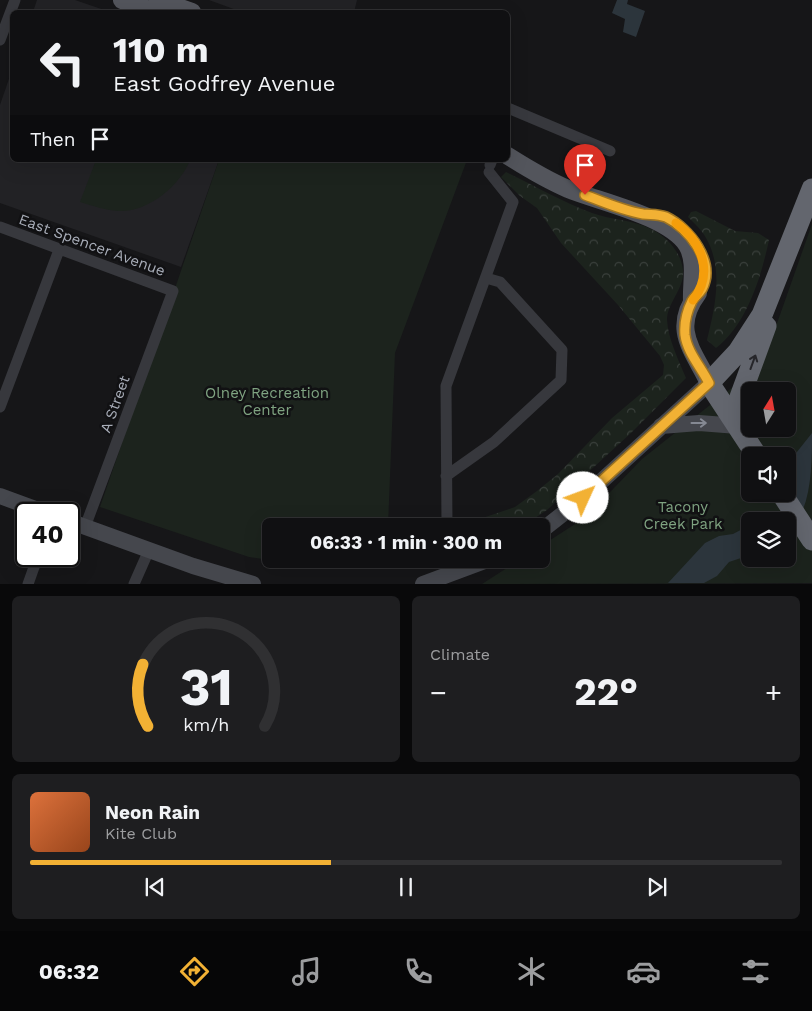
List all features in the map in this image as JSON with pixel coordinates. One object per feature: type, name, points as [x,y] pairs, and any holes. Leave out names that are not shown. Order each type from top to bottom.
[{"type":"highway","points":[[751,447],[709,383],[738,352],[770,301],[812,189]]},
{"type":"highway","points":[[738,426],[742,393],[774,306],[796,233]]},
{"type":"highway","points":[[787,502],[807,531]]},
{"type":"main road","points":[[122,0],[150,10]]},
{"type":"main road","points":[[158,0],[186,10]]},
{"type":"main road","points":[[510,157],[567,188],[644,214],[655,213],[674,222],[690,235],[697,245],[704,266],[704,277],[702,288],[692,301],[685,325],[687,343],[709,383]]},
{"type":"street","points":[[0,40],[10,13]]},
{"type":"street","points":[[510,109],[610,151]]},
{"type":"street","points":[[447,518],[446,386],[514,202],[490,166]]},
{"type":"street","name":"East Spencer Avenue","points":[[0,227],[173,291]]},
{"type":"street","points":[[0,407],[59,250]]},
{"type":"street","points":[[446,476],[494,442],[561,380],[562,350],[500,282],[486,278]]},
{"type":"street","name":"A Street","points":[[85,527],[173,291]]},
{"type":"street","points":[[550,523],[583,498],[709,383]]},
{"type":"street","points":[[661,426],[699,423],[738,426]]},
{"type":"street","points":[[0,496],[16,502]]},
{"type":"street","points":[[80,525],[245,583]]},
{"type":"street","points":[[134,584],[149,550]]},
{"type":"street","points":[[28,584],[34,567]]},
{"type":"street","points":[[423,584],[465,568]]},
{"type":"shaded area","points":[[37,0],[75,0],[104,10],[34,10]]},
{"type":"shaded area","points":[[209,0],[357,0],[354,10],[236,10]]},
{"type":"shaded area","points":[[617,0],[628,0],[627,4],[645,11],[636,37],[623,32],[625,19],[612,13]]},
{"type":"shaded area","points":[[10,76],[10,162],[218,162],[181,267],[0,203],[0,105]]},
{"type":"shaded area","points":[[812,433],[809,487],[802,512],[796,523],[796,512],[781,512],[781,502],[796,502],[796,453]]},
{"type":"shaded area","points":[[741,530],[741,558],[729,562],[717,576],[704,583],[668,583],[705,543],[719,536],[733,534]]},
{"type":"green space","points":[[95,162],[189,162],[179,179],[170,188],[151,203],[140,208],[118,211],[80,202]]},
{"type":"green space","name":"Olney Recreation Center","points":[[218,162],[466,162],[395,353],[388,518],[262,518],[262,559],[249,557],[100,507]]},
{"type":"green space","points":[[506,172],[592,213],[644,226],[657,232],[676,251],[683,270],[683,277],[667,320],[672,342],[686,378],[631,433],[547,510],[535,518],[483,518],[515,507],[558,474],[612,418],[663,375],[664,365],[660,356],[618,305],[561,243],[537,208],[520,196],[501,177]]},
{"type":"green space","points":[[696,211],[735,231],[758,233],[769,240],[762,269],[751,299],[736,326],[716,348],[707,340],[715,302],[715,263],[712,250],[704,235],[688,217],[691,212]]},
{"type":"green space","name":"Tacony Creek Park","points":[[812,224],[812,583],[482,584],[507,568],[550,568],[550,540],[586,517],[642,459],[763,363]]},
{"type":"slow traffic","points":[[676,223],[690,235],[697,245],[704,266],[702,288],[693,300]]},
{"type":"route","points":[[583,498],[709,383],[691,353],[685,334],[689,310],[692,301],[702,288],[704,277],[704,266],[697,245],[683,228],[664,217],[655,213],[644,214],[585,195]]}]
